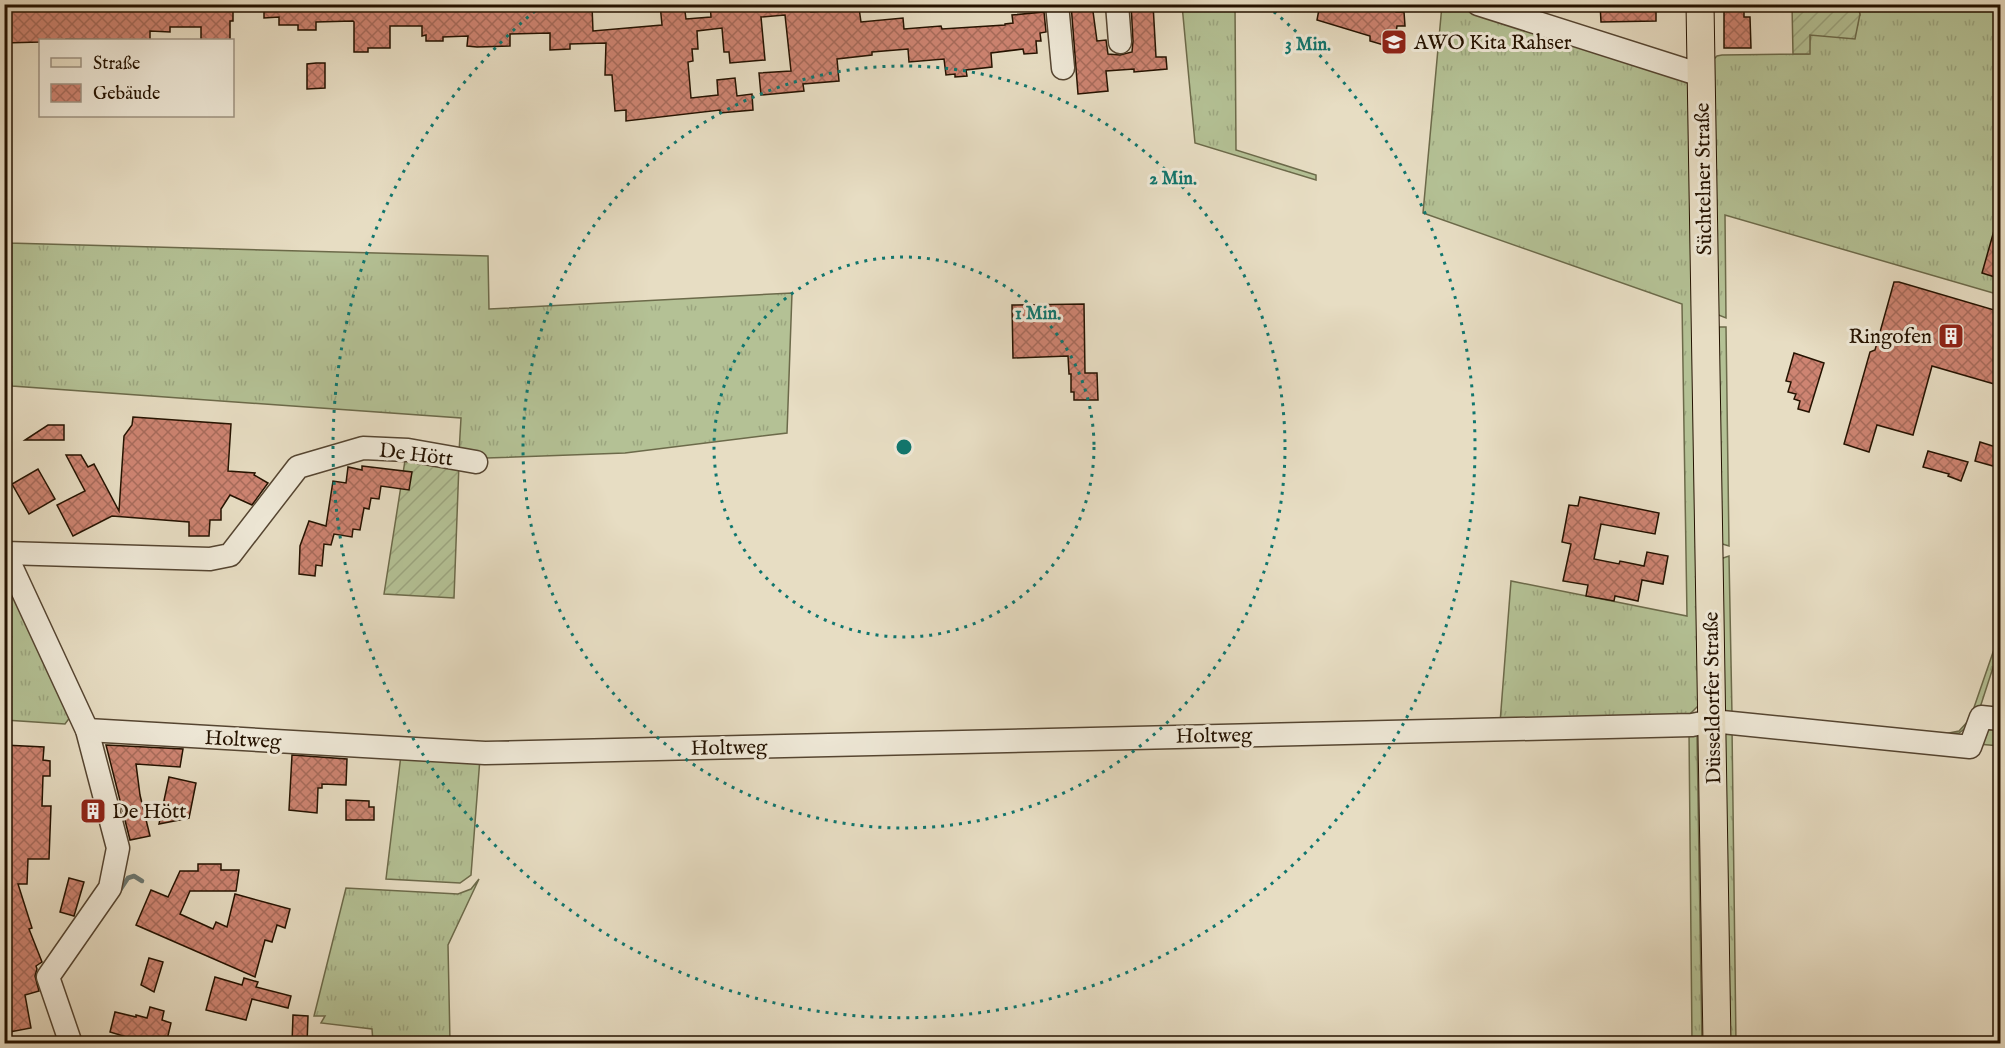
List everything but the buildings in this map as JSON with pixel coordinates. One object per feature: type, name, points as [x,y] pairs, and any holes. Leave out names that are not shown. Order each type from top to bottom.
[{"type":"main road","name":"Süchtelner Straße","points":[[1700,4],[1706,353]]},
{"type":"main road","name":"Düsseldorfer Straße","points":[[1706,353],[1717,1044]]},
{"type":"street","points":[[1057,4],[1063,68]]},
{"type":"street","points":[[1117,4],[1120,42]]},
{"type":"street","points":[[1478,4],[1701,75]]},
{"type":"street","name":"De Hött","points":[[87,730],[5,552],[210,559],[230,555],[298,467],[363,448],[408,450],[476,462]]},
{"type":"street","name":"Holtweg","points":[[87,730],[485,753],[1692,725],[1712,721],[1970,747],[1981,717],[2001,719]]},
{"type":"street","points":[[70,1044],[48,977],[110,888],[118,848],[87,730]]},
{"type":"green space","points":[[1182,5],[1235,5],[1236,150],[1316,175],[1316,180],[1195,143]]},
{"type":"green space","points":[[1442,5],[1454,5],[1679,77],[1690,76],[1702,702],[1688,716],[1500,723],[1511,581],[1687,616],[1682,304],[1423,213]]},
{"type":"green space","points":[[1792,5],[1857,5],[1860,14],[1855,39],[1810,35],[1810,54],[1793,54]]},
{"type":"green space","points":[[1857,5],[2000,5],[2000,295],[1725,215],[1726,318],[1716,314],[1714,59],[1722,55],[1809,54],[1810,35],[1860,15]]},
{"type":"green space","points":[[5,133],[11,133],[8,243],[488,256],[489,309],[792,293],[787,433],[625,453],[486,458],[459,453],[461,418],[12,386],[5,339]]},
{"type":"green space","points":[[1719,327],[1726,327],[1729,546],[1719,543]]},
{"type":"green space","points":[[406,454],[459,463],[454,598],[384,594]]},
{"type":"green space","points":[[1729,556],[1732,714],[1722,711],[1720,559]]},
{"type":"green space","points":[[4,570],[71,716],[65,724],[5,720]]},
{"type":"green space","points":[[2000,632],[2000,646],[1976,720],[1959,733],[1924,738],[1763,721],[1737,715],[1939,735],[1959,731],[1970,719]]},
{"type":"green space","points":[[1985,723],[2000,724],[2000,746],[1978,744]]},
{"type":"green space","points":[[1732,727],[1736,1044],[1727,1043],[1722,733]]},
{"type":"green space","points":[[1689,731],[1697,734],[1702,1044],[1692,1043]]},
{"type":"green space","points":[[401,755],[480,758],[471,875],[460,883],[386,879]]},
{"type":"green space","points":[[479,879],[448,945],[450,1043],[373,1043],[372,1029],[321,1023],[325,1016],[314,1016],[346,888],[458,894],[471,889]]},
{"type":"waterway","points":[[118,893],[128,878],[134,876],[142,881]]},
{"type":"place","name":"AWO Kita Rahser","points":[[1394,42]]},
{"type":"place","name":"Ringofen","points":[[1951,336]]},
{"type":"place","name":"De Hött","points":[[93,811]]}]
